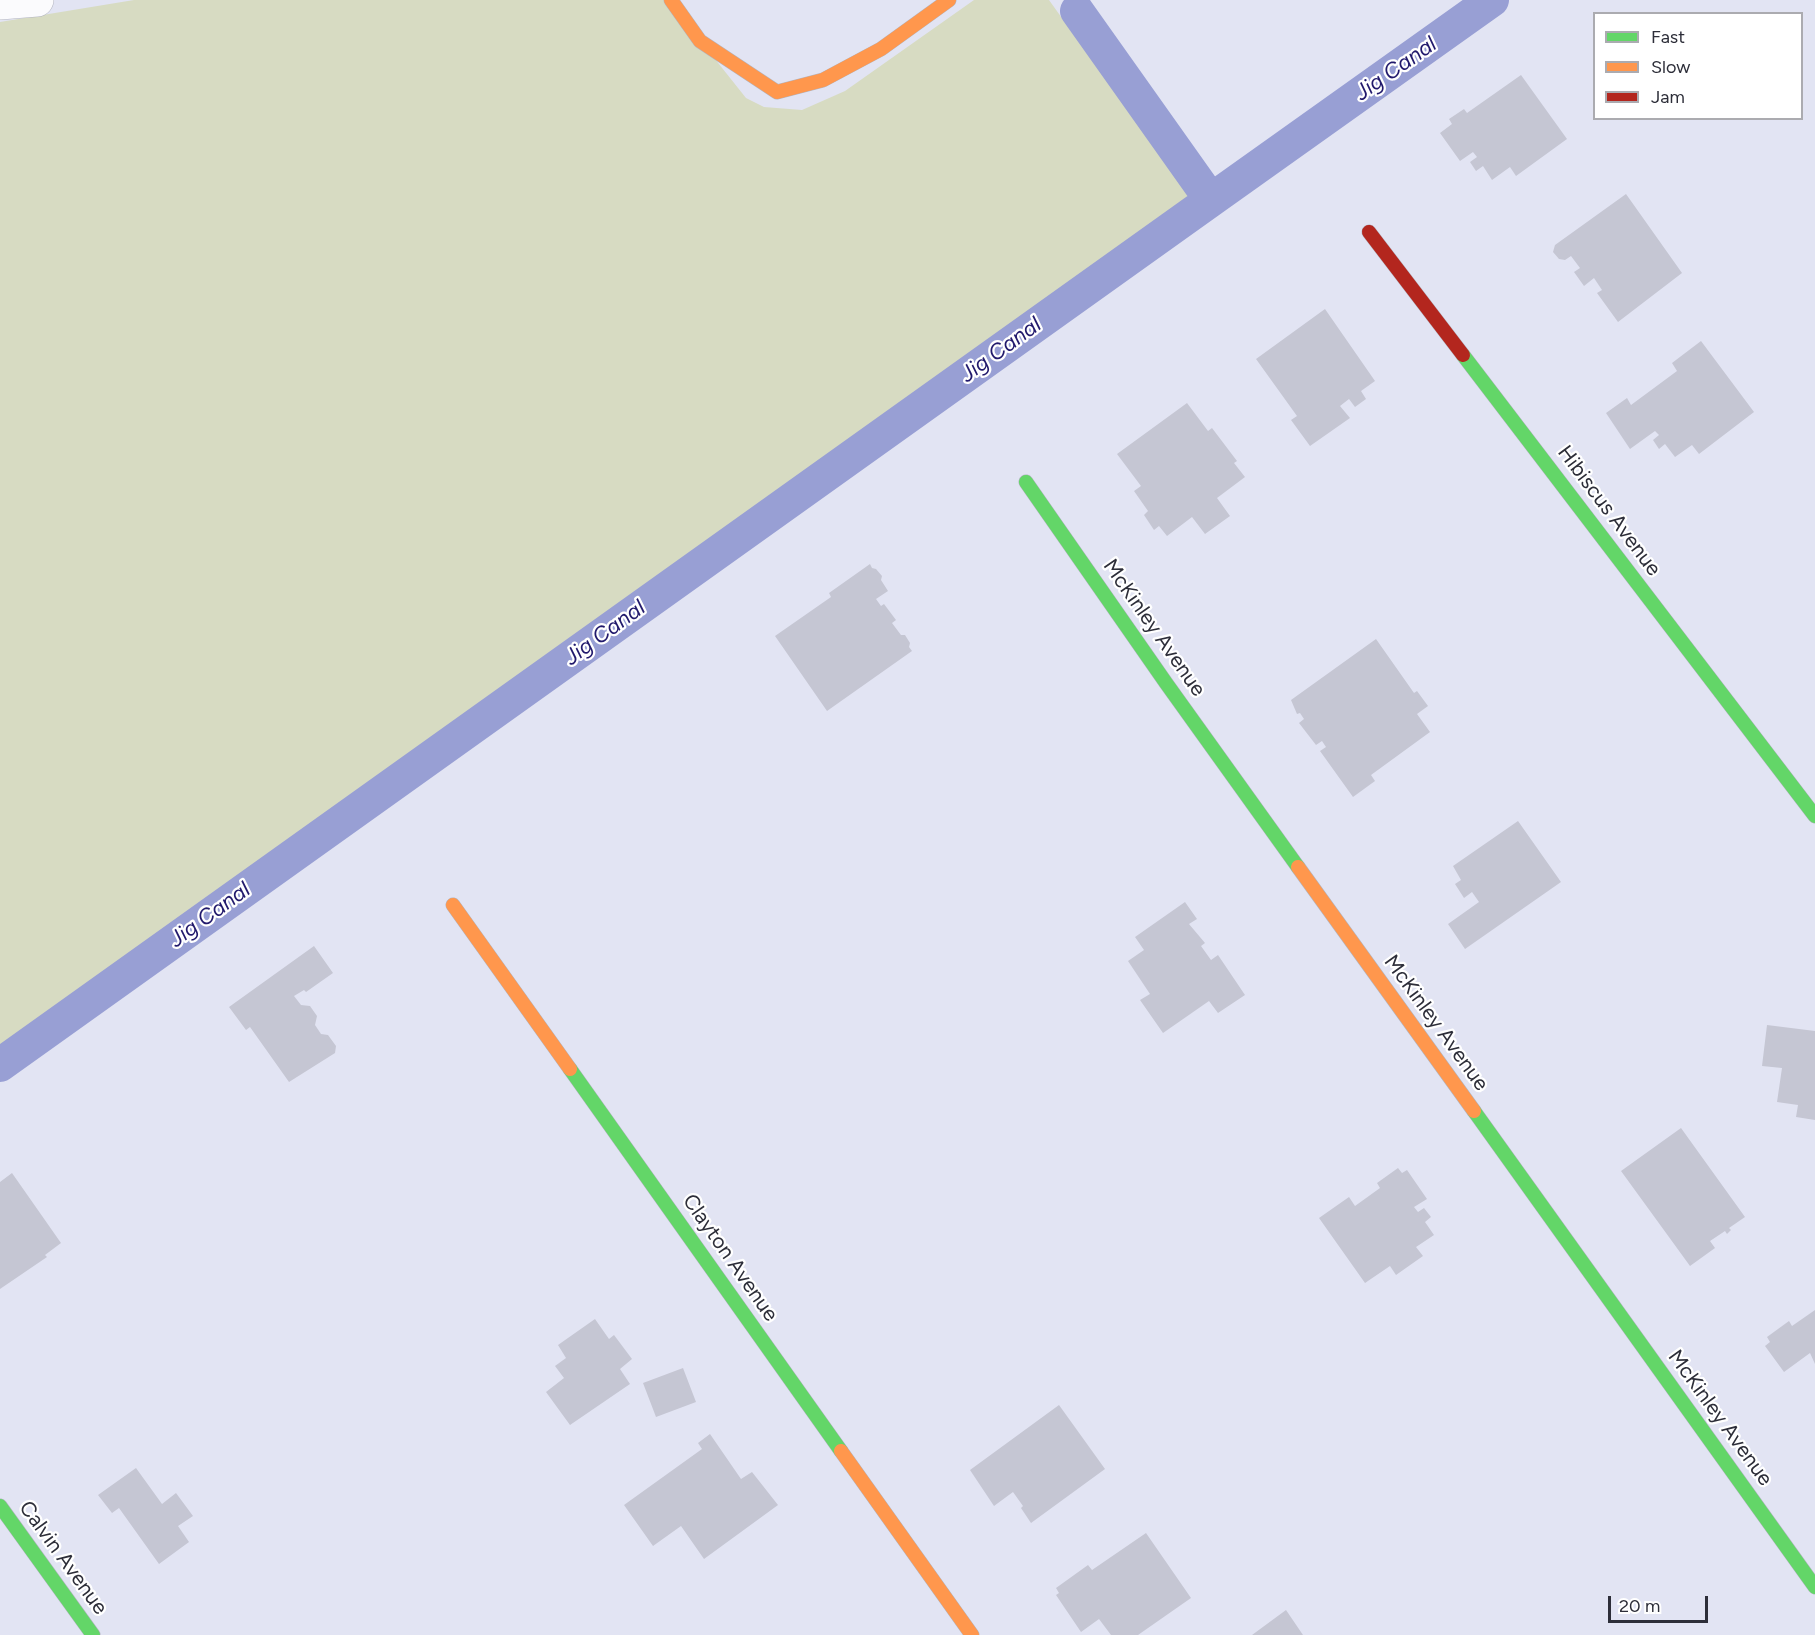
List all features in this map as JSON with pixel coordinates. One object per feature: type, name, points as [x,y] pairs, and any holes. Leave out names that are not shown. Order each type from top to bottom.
[{"type":"street","points":[[0,3],[37,0]]},
{"type":"street","points":[[672,0],[700,41],[777,92],[823,80],[872,55],[949,0]]},
{"type":"street","name":"Hibiscus Avenue","points":[[1369,232],[1815,816]]},
{"type":"street","name":"McKinley Avenue","points":[[1026,482],[1173,693],[1815,1587]]},
{"type":"street","name":"Clayton Avenue","points":[[453,905],[972,1635]]},
{"type":"street","name":"Calvin Avenue","points":[[0,1506],[93,1635]]},
{"type":"green space","points":[[134,0],[668,0],[746,98],[764,107],[802,110],[845,91],[974,0],[1049,0],[1205,218],[0,1064],[0,22]]},
{"type":"building","points":[[1521,75],[1567,139],[1516,176],[1510,167],[1492,180],[1483,166],[1476,171],[1470,162],[1477,157],[1473,152],[1460,161],[1440,133],[1452,124],[1449,119],[1464,109],[1467,113]]},
{"type":"building","points":[[1626,194],[1682,273],[1618,322],[1597,293],[1602,290],[1594,278],[1584,286],[1574,272],[1580,268],[1571,256],[1565,260],[1559,259],[1553,252],[1555,245]]},
{"type":"building","points":[[1325,309],[1375,381],[1361,391],[1366,399],[1355,407],[1349,399],[1340,406],[1350,418],[1310,446],[1291,420],[1297,416],[1256,359]]},
{"type":"building","points":[[1701,341],[1754,412],[1699,454],[1692,445],[1675,457],[1665,444],[1659,449],[1653,440],[1659,435],[1655,431],[1630,449],[1606,413],[1627,398],[1631,405],[1677,371],[1672,363]]},
{"type":"building","points":[[1187,403],[1208,431],[1212,428],[1237,461],[1234,463],[1245,477],[1217,498],[1230,516],[1205,534],[1192,517],[1167,536],[1159,526],[1154,530],[1144,515],[1148,511],[1134,491],[1141,486],[1117,454]]},
{"type":"building","points":[[870,564],[882,576],[881,580],[888,591],[876,599],[881,606],[884,604],[896,620],[892,623],[901,635],[905,635],[912,651],[827,711],[775,636],[831,597],[829,593]]},
{"type":"building","points":[[1376,639],[1414,693],[1417,691],[1428,706],[1417,714],[1430,732],[1371,775],[1375,781],[1353,797],[1320,751],[1326,747],[1322,741],[1316,745],[1299,723],[1304,719],[1300,713],[1297,714],[1291,700]]},
{"type":"building","points":[[1518,821],[1561,882],[1465,949],[1448,924],[1479,902],[1472,892],[1464,898],[1455,884],[1461,880],[1453,866]]},
{"type":"building","points":[[1185,902],[1197,919],[1189,924],[1205,943],[1201,946],[1211,960],[1218,955],[1245,995],[1218,1013],[1209,1001],[1163,1033],[1140,1000],[1150,994],[1128,961],[1144,950],[1135,937]]},
{"type":"building","points":[[314,946],[333,973],[306,992],[304,990],[294,996],[301,1005],[310,1006],[317,1016],[315,1025],[321,1034],[328,1035],[336,1046],[335,1053],[289,1082],[250,1027],[246,1030],[229,1007]]},
{"type":"building","points":[[1767,1025],[1815,1031],[1815,1120],[1796,1117],[1798,1105],[1777,1102],[1782,1068],[1762,1066]]},
{"type":"building","points":[[1681,1128],[1745,1217],[1729,1228],[1731,1230],[1727,1234],[1725,1231],[1710,1241],[1715,1248],[1690,1266],[1621,1171]]},
{"type":"building","points":[[1398,1168],[1402,1173],[1407,1170],[1427,1199],[1414,1207],[1418,1212],[1424,1208],[1431,1217],[1425,1222],[1434,1235],[1416,1247],[1423,1256],[1396,1275],[1390,1266],[1365,1283],[1319,1218],[1349,1197],[1355,1206],[1380,1188],[1377,1183]]},
{"type":"building","points":[[12,1173],[61,1243],[45,1255],[47,1257],[0,1289],[0,1182]]},
{"type":"building","points":[[1815,1310],[1815,1364],[1810,1353],[1784,1372],[1765,1346],[1770,1342],[1767,1337],[1789,1321],[1792,1326]]},
{"type":"building","points":[[595,1319],[609,1339],[614,1335],[632,1359],[620,1369],[630,1384],[570,1425],[546,1392],[564,1378],[555,1366],[566,1358],[558,1345]]},
{"type":"building","points":[[683,1368],[696,1402],[656,1417],[643,1383]]},
{"type":"building","points":[[1059,1405],[1105,1469],[1031,1523],[1013,1492],[994,1506],[970,1470]]},
{"type":"building","points":[[710,1434],[741,1479],[752,1472],[778,1505],[704,1559],[681,1526],[653,1546],[624,1505],[702,1449],[698,1443]]},
{"type":"building","points":[[136,1468],[162,1504],[176,1493],[193,1516],[178,1526],[189,1542],[159,1564],[119,1508],[112,1513],[98,1495]]},
{"type":"building","points":[[1146,1533],[1191,1598],[1138,1635],[1111,1635],[1099,1619],[1081,1632],[1056,1595],[1059,1593],[1056,1588],[1088,1565],[1092,1570]]},
{"type":"building","points":[[1286,1610],[1303,1635],[1252,1635]]},
{"type":"waterway","name":"Jig Canal","points":[[1211,200],[1492,0]]},
{"type":"waterway","name":"Jig Canal","points":[[0,1065],[1211,200],[1077,11]]},
{"type":"traffic: fast","points":[[1463,355],[1815,816]]},
{"type":"traffic: fast","points":[[1026,482],[1298,867]]},
{"type":"traffic: fast","points":[[570,1069],[841,1451]]},
{"type":"traffic: fast","points":[[1474,1111],[1815,1587]]},
{"type":"traffic: fast","points":[[0,1506],[93,1635]]},
{"type":"traffic: slow","points":[[671,0],[700,41],[777,92],[823,80],[881,49],[949,0]]},
{"type":"traffic: slow","points":[[1298,867],[1474,1111]]},
{"type":"traffic: slow","points":[[453,905],[570,1069]]},
{"type":"traffic: slow","points":[[841,1451],[972,1635]]},
{"type":"traffic: jam","points":[[1369,232],[1463,355]]}]
